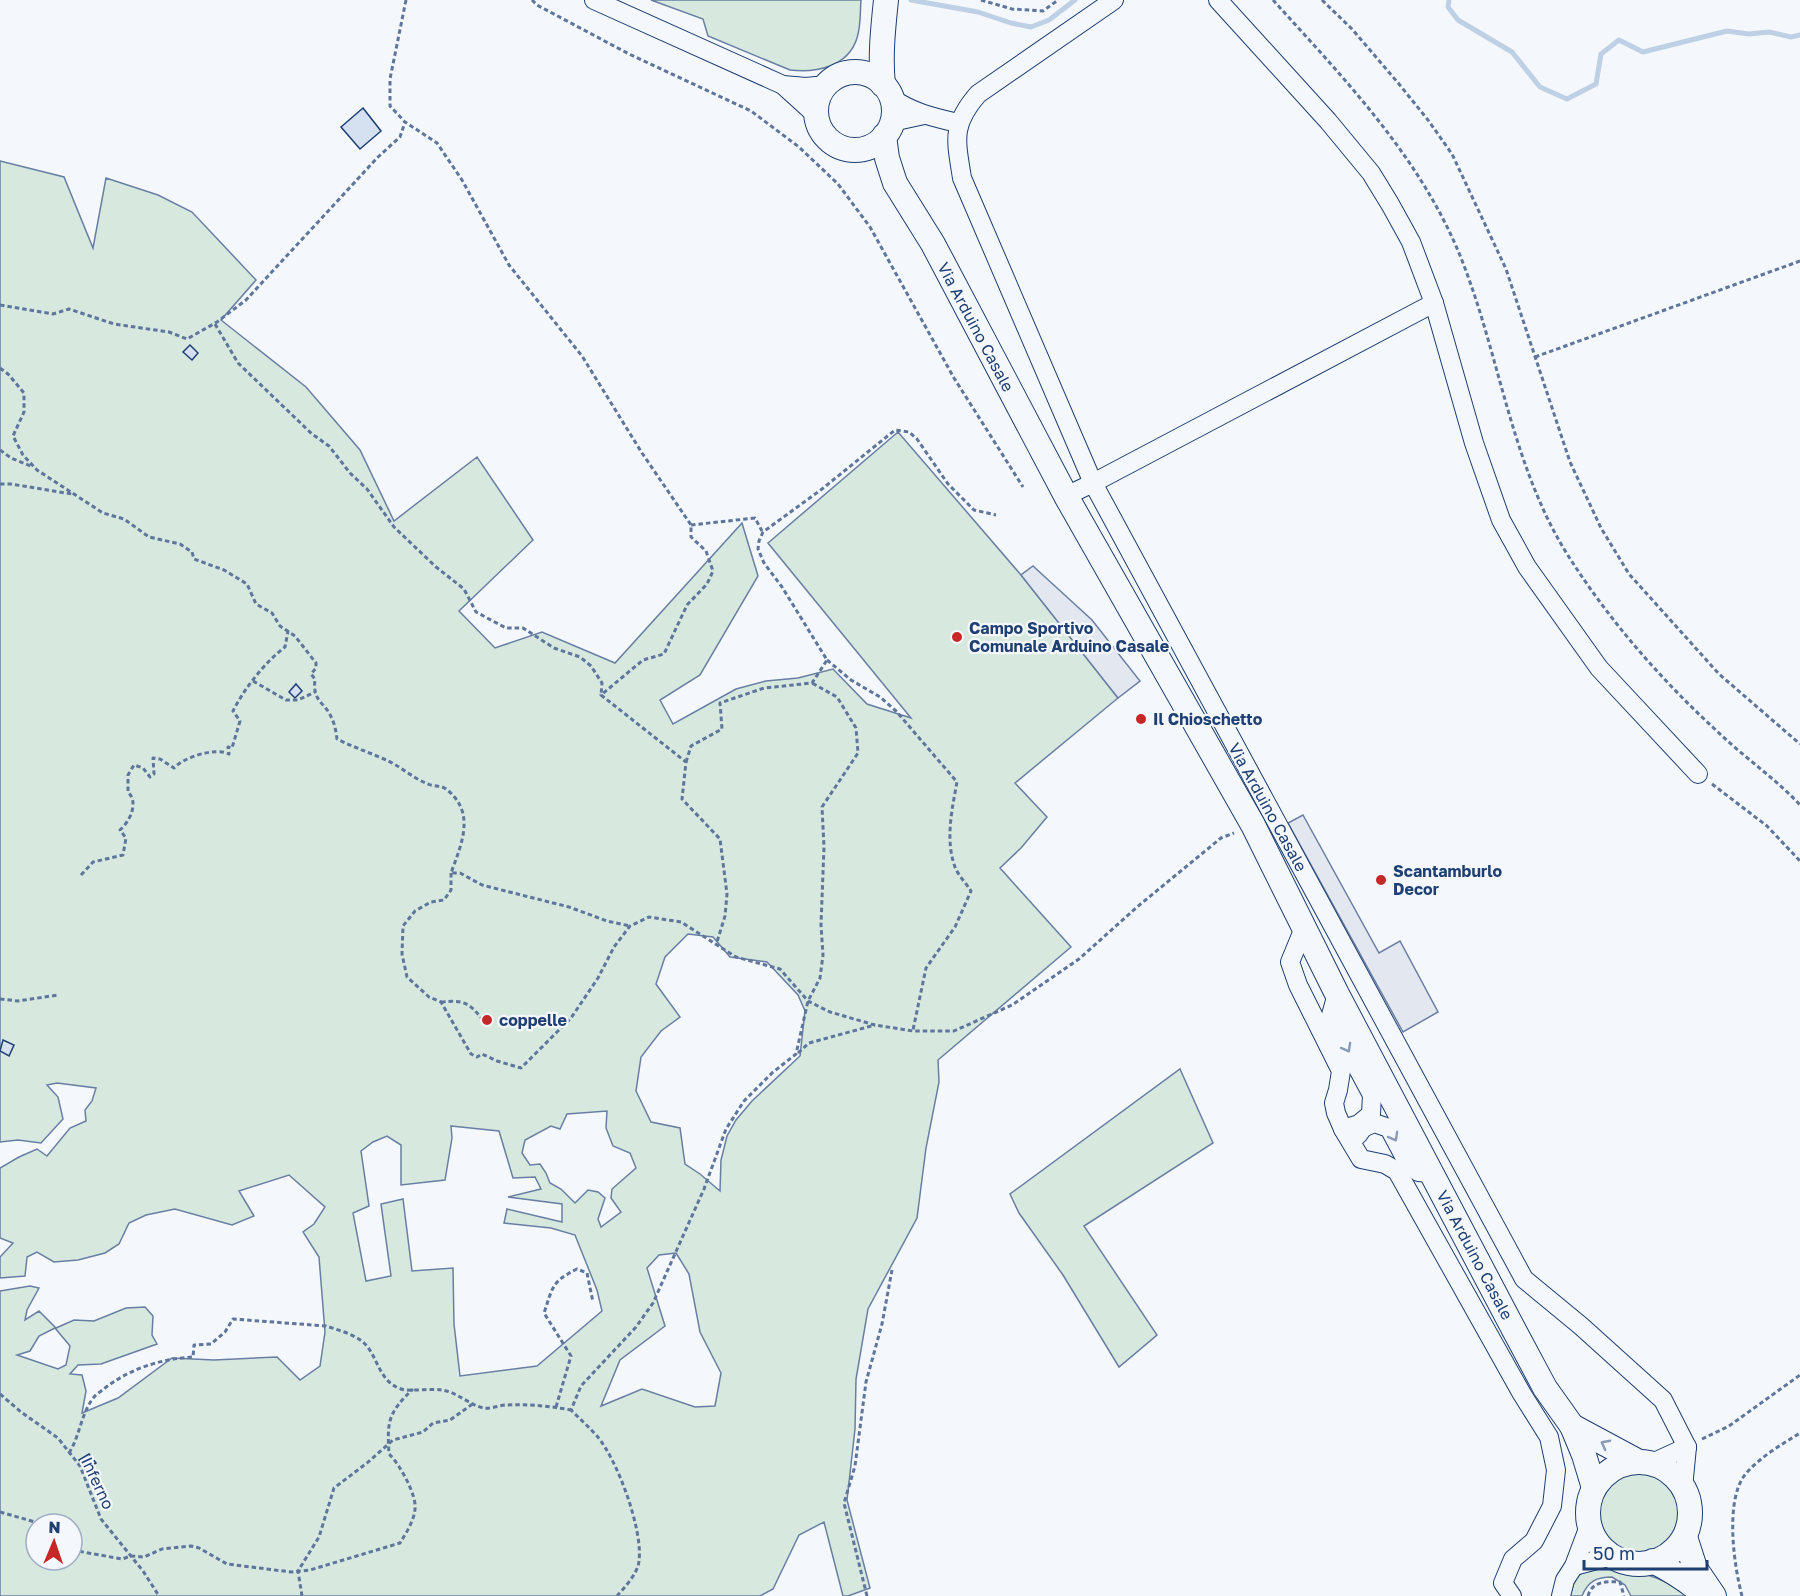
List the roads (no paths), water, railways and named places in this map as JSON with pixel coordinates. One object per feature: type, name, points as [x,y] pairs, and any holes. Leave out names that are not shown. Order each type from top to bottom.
[{"type":"main road","points":[[886,0],[882,26],[881,66],[893,111],[888,129],[887,158],[895,183]]},
{"type":"main road","points":[[861,73],[875,50],[882,26]]},
{"type":"main road","points":[[887,91],[873,77],[861,73],[841,75],[826,85],[816,103],[816,115],[821,131],[829,140],[840,147],[855,150],[867,148],[888,129]]},
{"type":"main road","points":[[855,150],[895,183]]},
{"type":"main road","name":"Via Arduino Casale","points":[[895,183],[933,244],[1066,496],[1253,825],[1337,994],[1545,1388],[1572,1426]]},
{"type":"main road","points":[[1572,1426],[1676,1477],[1688,1501],[1690,1521],[1685,1537],[1668,1555],[1653,1561],[1631,1564],[1612,1556],[1598,1544],[1589,1526],[1588,1512],[1594,1488],[1572,1426]]},
{"type":"main road","points":[[1594,1488],[1615,1468],[1626,1463],[1645,1463]]},
{"type":"main road","points":[[1685,1537],[1695,1568],[1714,1596]]},
{"type":"main road","points":[[1653,1561],[1674,1571],[1705,1596]]},
{"type":"street","points":[[594,0],[783,85],[816,115]]},
{"type":"street","points":[[887,91],[907,109],[958,123],[966,108],[978,94],[1114,0]]},
{"type":"street","points":[[1218,0],[1328,121],[1371,173],[1411,242],[1434,303],[1474,443],[1501,520],[1527,567],[1599,668],[1698,774]]},
{"type":"street","points":[[783,85],[806,87],[826,85]]},
{"type":"street","points":[[888,129],[924,115]]},
{"type":"street","name":"Via Arduino Casale","points":[[958,123],[957,150],[962,178],[1093,483],[1524,1279],[1581,1326],[1663,1400],[1687,1447]]},
{"type":"street","points":[[1066,496],[1434,303]]},
{"type":"street","points":[[1304,928],[1290,962],[1298,985],[1341,1071],[1334,1102],[1347,1136],[1361,1159],[1385,1164],[1397,1171],[1522,1394],[1549,1437],[1556,1470],[1552,1506],[1534,1541],[1514,1559],[1503,1583],[1512,1596]]},
{"type":"street","points":[[1337,994],[1331,1015],[1372,1095],[1371,1114],[1347,1136]]},
{"type":"street","points":[[1347,1136],[1374,1123],[1389,1128],[1405,1158],[1418,1172],[1432,1173]]},
{"type":"street","points":[[1645,1463],[1687,1447],[1683,1488]]},
{"type":"street","points":[[1561,1596],[1565,1580],[1574,1566],[1589,1526]]},
{"type":"street","points":[[1574,1566],[1612,1556]]},
{"type":"waterway","points":[[911,0],[978,12],[1031,27],[1049,20],[1075,0]]},
{"type":"waterway","points":[[1449,0],[1448,7],[1458,20],[1512,52],[1540,87],[1567,99],[1596,84],[1601,54],[1619,40],[1643,52],[1727,31],[1749,34],[1769,32],[1791,37],[1800,35]]},
{"type":"place","name":"Campo Sportivo Comunale Arduino Casale","points":[[957,637]]},
{"type":"place","name":"Il Chioschetto","points":[[1141,719]]},
{"type":"place","name":"Scantamburlo Decor","points":[[1381,880]]},
{"type":"place","name":"coppelle","points":[[487,1020]]}]
